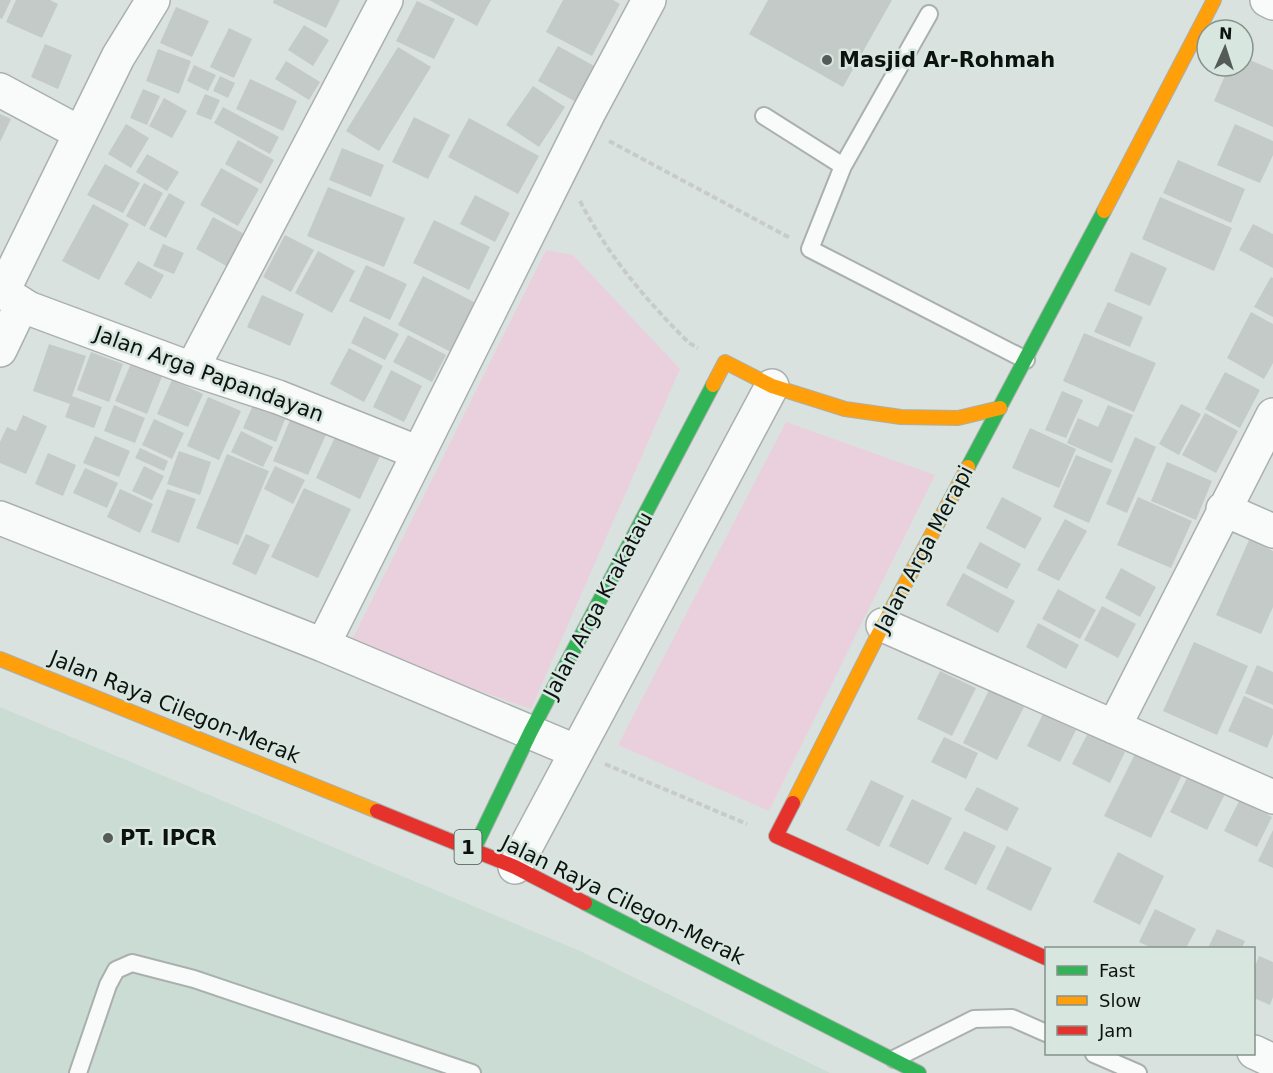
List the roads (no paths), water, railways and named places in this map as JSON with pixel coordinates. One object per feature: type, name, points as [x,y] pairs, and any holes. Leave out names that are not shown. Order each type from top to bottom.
[{"type":"main road","name":"Jalan Arga Merapi","points":[[1045,957],[776,836],[883,625],[1026,360],[1214,0]]},
{"type":"main road","name":"Jalan Arga Krakatau","points":[[474,849],[531,731],[725,362],[772,386]]},
{"type":"main road","points":[[772,386],[845,409],[900,417],[958,418],[1000,408]]},
{"type":"main road","name":"Jalan Raya Cilegon-Merak","points":[[0,659],[515,867],[919,1073]]},
{"type":"street","points":[[0,350],[8,295],[80,133],[118,57],[153,0]]},
{"type":"street","points":[[192,369],[386,0]]},
{"type":"street","points":[[322,645],[582,126],[649,0]]},
{"type":"street","points":[[1267,0],[1273,3]]},
{"type":"street","points":[[0,90],[80,133]]},
{"type":"street","name":"Jalan Arga Papandayan","points":[[8,295],[192,369],[278,397],[420,453]]},
{"type":"street","points":[[515,867],[772,386]]},
{"type":"street","points":[[1114,727],[1223,509],[1273,415]]},
{"type":"street","points":[[1223,509],[1273,531]]},
{"type":"street","points":[[0,518],[322,645],[575,751]]},
{"type":"street","points":[[883,625],[1273,797]]},
{"type":"street","points":[[1255,1052],[1273,1061]]},
{"type":"lane","points":[[929,14],[843,166],[810,249],[1026,360]]},
{"type":"lane","points":[[764,116],[843,166]]},
{"type":"lane","points":[[78,1073],[108,985],[116,970],[132,963],[194,980],[472,1073]]},
{"type":"lane","points":[[894,1059],[974,1019],[1012,1018],[1045,1032]]},
{"type":"lane","points":[[1098,1055],[1138,1073]]},
{"type":"place","name":"Masjid Ar-Rohmah","points":[[827,60]]},
{"type":"place","name":"PT. IPCR","points":[[108,838]]}]
